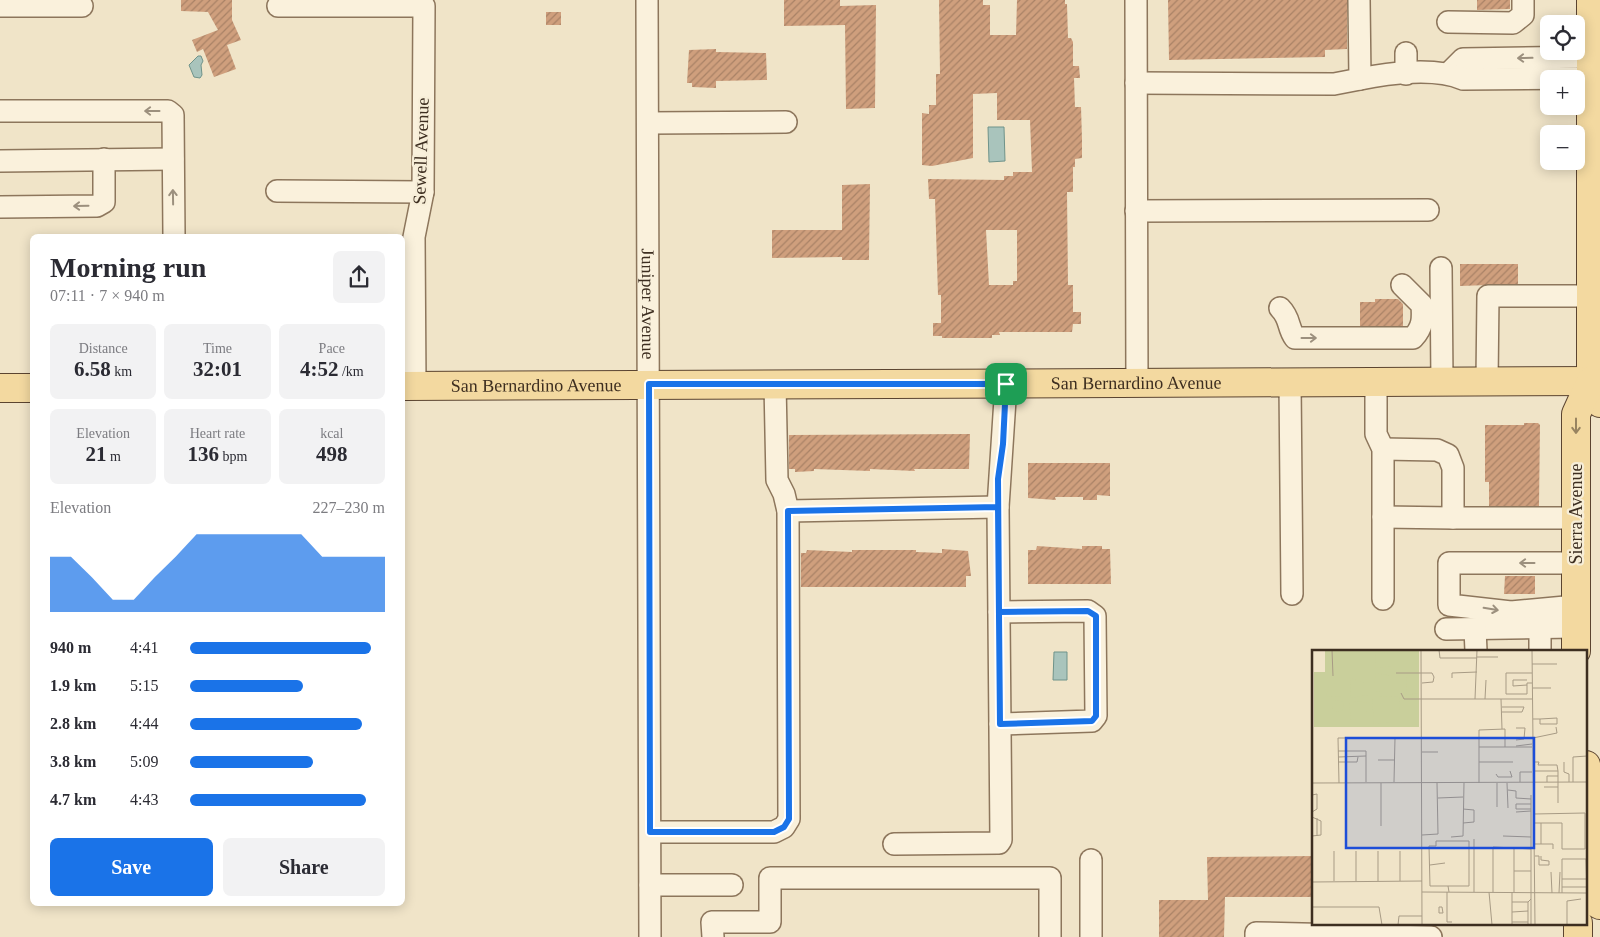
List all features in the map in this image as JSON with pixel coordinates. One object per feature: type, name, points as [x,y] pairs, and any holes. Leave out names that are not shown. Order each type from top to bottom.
[{"type":"main road","name":"Sierra Avenue","points":[[1576,628],[1576,414],[1597,388],[1594,289],[1596,204],[1591,68],[1594,1]]},
{"type":"main road","name":"San Bernardino Avenue","points":[[409,385],[1137,384],[1487,381],[1597,388]]},
{"type":"main road","points":[[0,388],[30,388]]},
{"type":"main road","points":[[1588,772],[1591,783],[1593,901],[1600,905]]},
{"type":"main road","points":[[1578,924],[1578,937]]},
{"type":"street","name":"Juniper Avenue","points":[[648,0],[650,937]]},
{"type":"street","points":[[1136,0],[1137,384]]},
{"type":"street","points":[[1359,0],[1360,79]]},
{"type":"street","points":[[1448,22],[1513,23],[1522,15],[1523,0]]},
{"type":"street","points":[[0,6],[82,6]]},
{"type":"street","name":"Sewell Avenue","points":[[278,6],[424,6],[423,192],[414,237],[409,385]]},
{"type":"street","points":[[1136,83],[1334,84],[1360,79],[1406,63],[1449,73],[1463,79],[1591,68]]},
{"type":"street","points":[[0,111],[168,111],[173,114],[174,234]]},
{"type":"street","points":[[648,123],[786,122]]},
{"type":"street","points":[[0,161],[173,159]]},
{"type":"street","points":[[0,207],[98,206],[104,202],[104,160]]},
{"type":"street","points":[[277,191],[423,192]]},
{"type":"street","points":[[1136,211],[1428,210]]},
{"type":"street","points":[[1442,268],[1442,382]]},
{"type":"street","points":[[1280,308],[1288,316],[1291,332],[1295,338],[1412,338],[1420,331],[1423,321],[1422,305],[1402,285]]},
{"type":"street","points":[[1487,381],[1488,296],[1594,289]]},
{"type":"street","points":[[1290,383],[1292,594]]},
{"type":"street","points":[[1376,383],[1376,434],[1383,449],[1383,599]]},
{"type":"street","points":[[650,832],[774,832],[784,827],[789,819],[788,511],[784,494],[777,480],[775,384]]},
{"type":"street","points":[[894,844],[999,843],[1002,840],[998,507],[1006,384]]},
{"type":"street","points":[[1383,449],[1444,451],[1448,455],[1452,468],[1453,518]]},
{"type":"street","points":[[788,511],[998,507]]},
{"type":"street","points":[[1383,517],[1576,518]]},
{"type":"street","points":[[1576,563],[1449,563],[1449,605],[1511,612],[1576,628]]},
{"type":"street","points":[[999,612],[1088,611],[1096,616],[1096,716],[1092,721],[1000,724]]},
{"type":"street","points":[[1540,628],[1540,650]]},
{"type":"street","points":[[1446,629],[1576,628]]},
{"type":"street","points":[[1474,629],[1476,650]]},
{"type":"street","points":[[1090,937],[1091,860]]},
{"type":"street","points":[[713,937],[712,922],[770,922],[770,878],[1050,878],[1050,937]]},
{"type":"street","points":[[650,885],[732,885]]},
{"type":"street","points":[[1256,937],[1256,933],[1432,937]]},
{"type":"water","points":[[198,56],[201,56],[203,61],[200,78],[194,77],[189,65]]},
{"type":"water","points":[[988,127],[1004,127],[1005,161],[989,162]]},
{"type":"water","points":[[1054,652],[1067,652],[1067,680],[1053,680]]},
{"type":"building","points":[[181,0],[232,0],[232,20],[241,40],[227,45],[236,69],[214,77],[203,49],[197,52],[192,40],[218,30],[208,12],[181,11]]},
{"type":"building","points":[[784,0],[840,0],[840,6],[876,5],[875,108],[846,109],[845,25],[784,26]]},
{"type":"building","points":[[939,0],[983,0],[983,5],[990,5],[990,35],[1016,35],[1017,0],[1065,0],[1065,4],[1067,4],[1068,38],[1071,38],[1073,42],[1073,66],[1079,66],[1080,78],[1074,78],[1075,107],[1081,107],[1082,139],[1082,158],[1075,159],[1075,167],[1073,167],[1073,192],[1067,192],[1068,285],[1073,285],[1073,312],[1081,312],[1081,324],[1073,324],[1072,332],[999,332],[1000,335],[992,335],[992,338],[942,338],[942,336],[933,336],[933,323],[941,323],[941,295],[938,295],[935,199],[929,199],[928,179],[1004,180],[1004,176],[1013,176],[1013,172],[1032,172],[1030,120],[997,120],[997,93],[973,94],[973,158],[932,166],[922,165],[922,113],[929,114],[929,105],[936,105],[936,74],[940,74]],"holes":[[[986,230],[1017,230],[1017,281],[1013,281],[1013,285],[989,285]]]},
{"type":"building","points":[[1168,0],[1347,0],[1347,49],[1325,50],[1325,57],[1169,60]]},
{"type":"building","points":[[1477,0],[1510,0],[1510,9],[1477,10]]},
{"type":"building","points":[[546,12],[561,12],[561,25],[546,25]]},
{"type":"building","points":[[716,49],[716,52],[766,53],[767,80],[716,81],[716,88],[692,87],[692,83],[687,83],[689,50]]},
{"type":"building","points":[[870,184],[869,260],[842,260],[842,257],[772,258],[772,230],[842,230],[842,185]]},
{"type":"building","points":[[1460,264],[1518,264],[1518,284],[1460,286]]},
{"type":"building","points":[[1375,299],[1398,299],[1403,304],[1403,326],[1360,326],[1360,302],[1375,302]]},
{"type":"building","points":[[1524,423],[1538,423],[1540,425],[1539,506],[1489,506],[1489,482],[1485,482],[1485,425],[1524,425]]},
{"type":"building","points":[[970,434],[969,469],[914,469],[915,471],[870,469],[870,471],[814,469],[814,471],[795,472],[795,469],[789,469],[789,435]]},
{"type":"building","points":[[1028,463],[1110,463],[1110,496],[1097,495],[1097,500],[1083,500],[1083,497],[1055,497],[1056,500],[1028,498]]},
{"type":"building","points":[[1037,546],[1082,549],[1082,546],[1102,546],[1102,549],[1110,549],[1111,584],[1028,584],[1028,550],[1036,550]]},
{"type":"building","points":[[942,549],[968,551],[971,576],[966,576],[966,587],[801,587],[801,553],[806,553],[807,550],[852,552],[852,550],[916,550],[916,552],[942,553]]},
{"type":"building","points":[[1505,576],[1535,576],[1535,594],[1504,594]]},
{"type":"building","points":[[1312,856],[1312,897],[1225,897],[1224,937],[1159,937],[1159,900],[1208,900],[1207,857]]},
{"type":"route","points":[[649,384],[1006,384],[1002,461],[998,479],[999,612],[1088,611],[1096,616],[1096,716],[1092,721],[1000,724],[998,507],[788,511],[789,819],[784,827],[774,832],[650,832],[649,384]]}]
